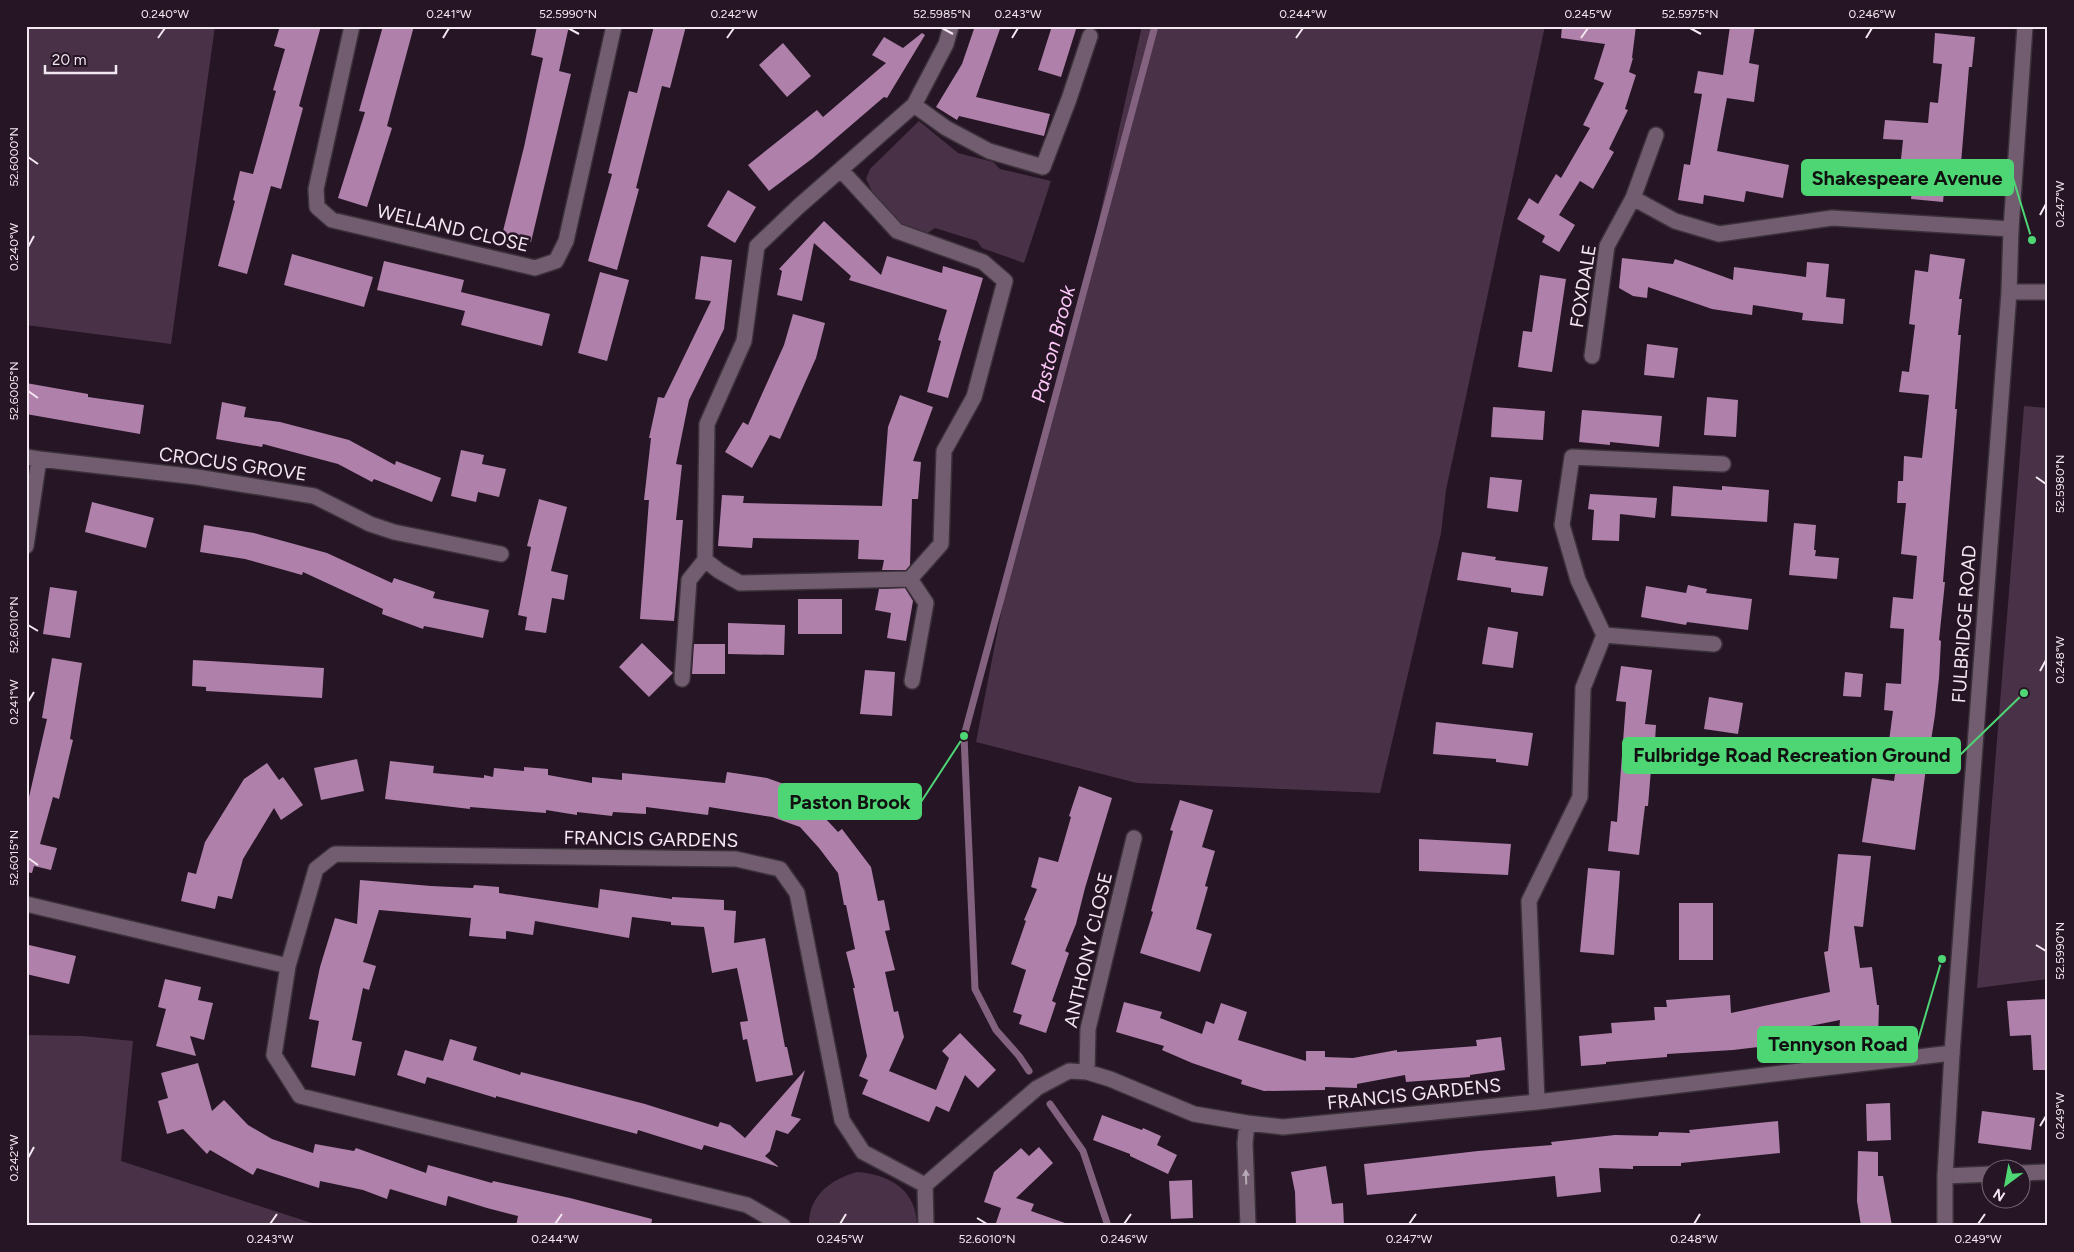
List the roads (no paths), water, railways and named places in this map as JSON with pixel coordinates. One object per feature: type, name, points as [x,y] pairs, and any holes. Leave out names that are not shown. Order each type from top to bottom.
[{"type":"street","name":"WELLAND CLOSE","points":[[352,26],[316,189],[317,207],[332,220],[535,268],[556,261],[566,241],[614,26]]},
{"type":"street","points":[[682,679],[689,580],[705,560],[707,424],[744,342],[757,246],[774,228],[914,105],[946,44],[951,26]]},
{"type":"street","name":"FULBRIDGE ROAD","points":[[1945,1226],[1945,1176],[1952,1053],[2009,292],[2011,229],[2025,26]]},
{"type":"street","points":[[914,105],[946,128],[989,151],[1044,167],[1090,36]]},
{"type":"street","name":"FOXDALE","points":[[1592,356],[1607,246],[1633,198],[1656,135]]},
{"type":"street","points":[[705,560],[719,571],[740,583],[910,579],[941,544],[944,451],[974,397],[1005,281],[983,262],[897,231],[841,170]]},
{"type":"street","points":[[1633,198],[1675,221],[1719,234],[1832,218],[2011,229]]},
{"type":"street","points":[[2009,292],[2048,292]]},
{"type":"street","points":[[1537,1102],[1529,901],[1580,797],[1583,688],[1604,635],[1578,580],[1562,524],[1572,457],[1723,464]]},
{"type":"street","points":[[26,546],[33,458]]},
{"type":"street","name":"CROCUS GROVE","points":[[33,458],[196,477],[314,496],[370,524],[394,532],[501,554]]},
{"type":"street","points":[[910,579],[926,603],[912,681]]},
{"type":"street","points":[[1604,635],[1714,644]]},
{"type":"street","name":"ANTHONY CLOSE","points":[[1087,1072],[1088,1029],[1134,838]]},
{"type":"street","name":"FRANCIS GARDENS","points":[[783,1226],[747,1205],[300,1096],[274,1055],[288,966],[316,869],[335,854],[736,859],[780,869],[797,893],[842,1120],[863,1152],[926,1185],[1037,1088],[1069,1071],[1087,1072],[1194,1114],[1283,1127],[1537,1102],[1952,1053]]},
{"type":"street","points":[[26,904],[288,966]]},
{"type":"street","points":[[1247,1123],[1244,1143],[1248,1226]]},
{"type":"street","points":[[2032,1173],[2048,1172]]},
{"type":"street","points":[[1945,1176],[1982,1174]]},
{"type":"street","points":[[926,1185],[926,1226]]},
{"type":"waterway","name":"Paston Brook","points":[[1029,1071],[1019,1056],[996,1030],[975,989],[964,736],[1155,26]]},
{"type":"waterway","name":"Paston Brook","points":[[1050,1104],[1083,1151],[1108,1226]]},
{"type":"place","name":"Shakespeare Avenue","points":[[2032,240]]},
{"type":"place","name":"Fulbridge Road Recreation Ground","points":[[2024,693]]},
{"type":"place","name":"Paston Brook","points":[[964,736]]},
{"type":"place","name":"Tennyson Road","points":[[1942,959]]}]
